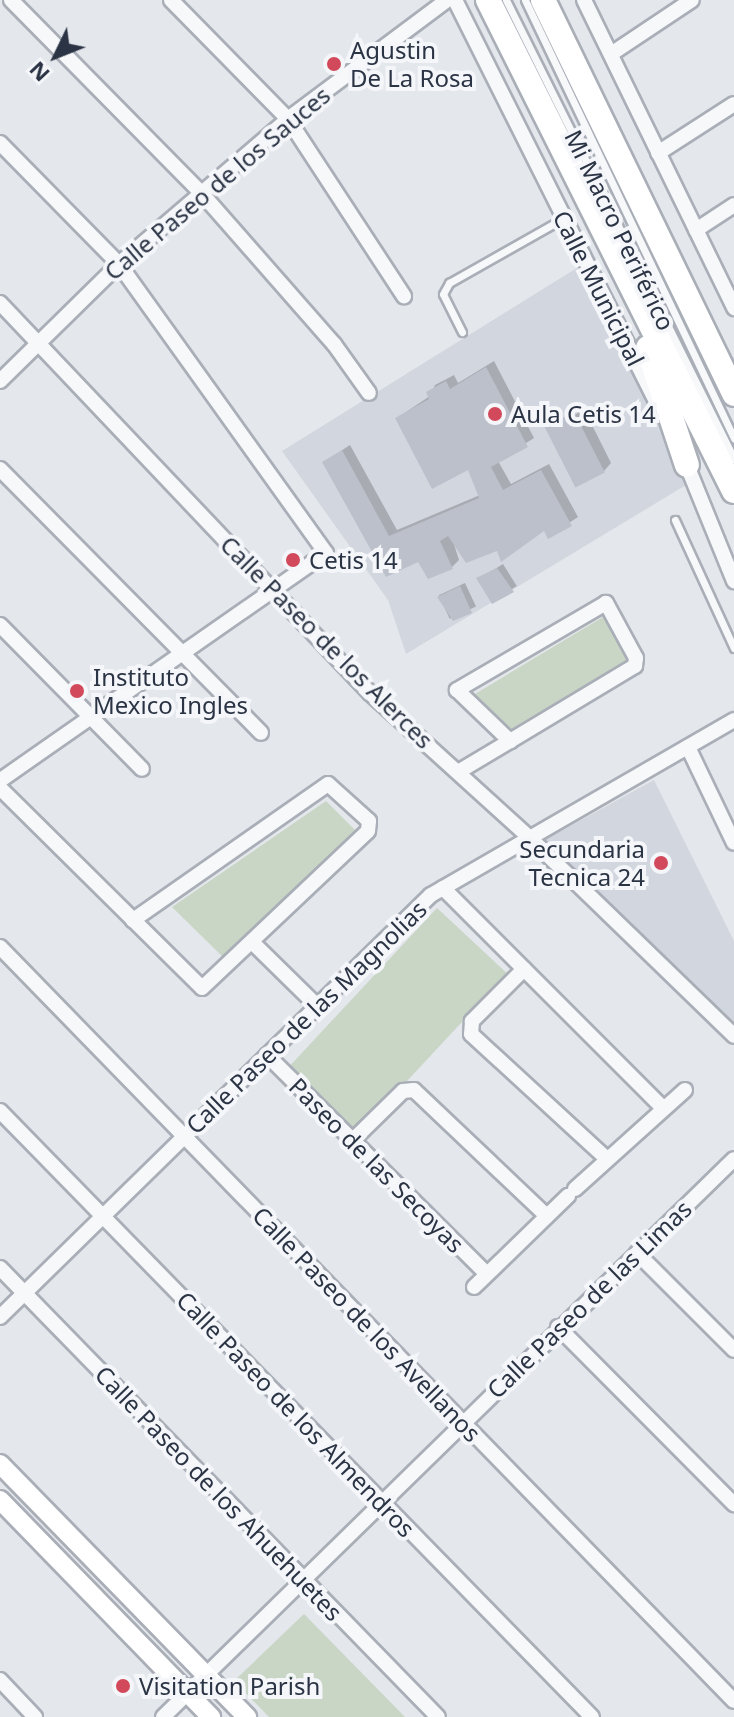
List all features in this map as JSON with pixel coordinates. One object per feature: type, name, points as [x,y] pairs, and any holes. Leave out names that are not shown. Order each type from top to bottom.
[{"type":"highway","points":[[488,0],[579,188],[734,491]]},
{"type":"highway","points":[[543,0],[734,394]]},
{"type":"highway","points":[[579,188],[673,411],[687,465]]},
{"type":"street","points":[[11,0],[203,195],[334,344],[369,393]]},
{"type":"street","points":[[171,0],[288,119],[404,296]]},
{"type":"street","name":"Calle Paseo de los Sauces","points":[[0,381],[119,264],[288,119],[447,0]]},
{"type":"street","name":"Calle Municipal","points":[[455,0],[687,465],[734,581]]},
{"type":"street","points":[[584,0],[734,306]]},
{"type":"street","points":[[611,54],[692,0]]},
{"type":"street","points":[[658,153],[734,104]]},
{"type":"street","points":[[0,143],[119,264],[326,553],[0,780]]},
{"type":"street","points":[[696,230],[734,205]]},
{"type":"street","name":"Calle Paseo de los Alerces","points":[[0,303],[370,693],[530,838],[734,1036]]},
{"type":"street","points":[[0,469],[261,733]]},
{"type":"street","points":[[458,772],[510,741],[635,666],[636,658],[606,603],[457,690],[510,741]]},
{"type":"street","points":[[0,625],[142,769]]},
{"type":"street","name":"Calle Paseo de las Magnolias","points":[[0,1317],[317,1006],[443,888],[734,720]]},
{"type":"street","points":[[688,747],[734,843]]},
{"type":"street","points":[[0,788],[133,920],[202,988],[368,831],[369,821],[334,785],[320,787],[133,920]]},
{"type":"street","points":[[443,888],[662,1107]]},
{"type":"street","points":[[253,943],[317,1006]]},
{"type":"street","name":"Calle Paseo de los Avellanos","points":[[0,947],[734,1701]]},
{"type":"street","points":[[524,969],[472,1021],[471,1034],[607,1159]]},
{"type":"street","name":"Paseo de las Secoyas","points":[[267,1055],[487,1274]]},
{"type":"street","points":[[353,1140],[409,1088],[547,1216]]},
{"type":"street","points":[[474,1287],[662,1107],[685,1090]]},
{"type":"street","name":"Calle Paseo de los Almendros","points":[[0,1111],[592,1717]]},
{"type":"street","name":"Calle Paseo de las Limas","points":[[163,1717],[558,1327],[734,1159]]},
{"type":"street","points":[[637,1253],[734,1350]]},
{"type":"street","name":"Calle Paseo de los Ahuehuetes","points":[[0,1268],[438,1717]]},
{"type":"street","points":[[558,1327],[734,1504]]},
{"type":"street","points":[[0,1464],[247,1717]]},
{"type":"street","points":[[0,1500],[211,1717]]},
{"type":"street","points":[[0,1680],[35,1717]]},
{"type":"lane","name":"Mi Macro Periférico","points":[[506,0],[734,459]]},
{"type":"lane","name":"Mi Macro Periférico","points":[[525,0],[734,439]]},
{"type":"lane","points":[[462,332],[443,294],[449,283],[564,218]]},
{"type":"lane","points":[[675,520],[734,648]]},
{"type":"shaded area","points":[[580,266],[691,482],[406,654],[388,600],[282,451]]},
{"type":"shaded area","points":[[654,780],[734,941],[734,1023],[541,842]]},
{"type":"green space","points":[[603,617],[628,659],[501,736],[475,694]]},
{"type":"green space","points":[[326,801],[356,831],[225,959],[172,907]]},
{"type":"green space","points":[[437,908],[507,973],[358,1134],[288,1068]]},
{"type":"green space","points":[[304,1614],[405,1717],[269,1717],[234,1681]]},
{"type":"building","points":[[486,367],[528,447],[491,467],[503,490],[541,470],[572,526],[548,539],[544,531],[501,562],[497,551],[466,563],[448,536],[440,541],[453,569],[428,579],[418,562],[386,577],[322,462],[342,450],[389,536],[479,498],[468,470],[432,489],[395,418],[429,399],[426,392],[446,381],[450,389]]},
{"type":"building","name":"Aula Cetis 14","points":[[574,412],[605,473],[575,488],[545,427]]},
{"type":"building","points":[[497,568],[514,592],[492,604],[476,578]]},
{"type":"building","points":[[460,586],[472,613],[453,621],[437,597]]},
{"type":"place","name":"Agustin De La Rosa","points":[[334,64]]},
{"type":"place","name":"Aula Cetis 14","points":[[495,414]]},
{"type":"place","name":"Cetis 14","points":[[293,560]]},
{"type":"place","name":"Instituto Mexico Ingles","points":[[77,691]]},
{"type":"place","name":"Secundaria Tecnica 24","points":[[661,863]]},
{"type":"place","name":"Visitation Parish","points":[[123,1686]]}]
